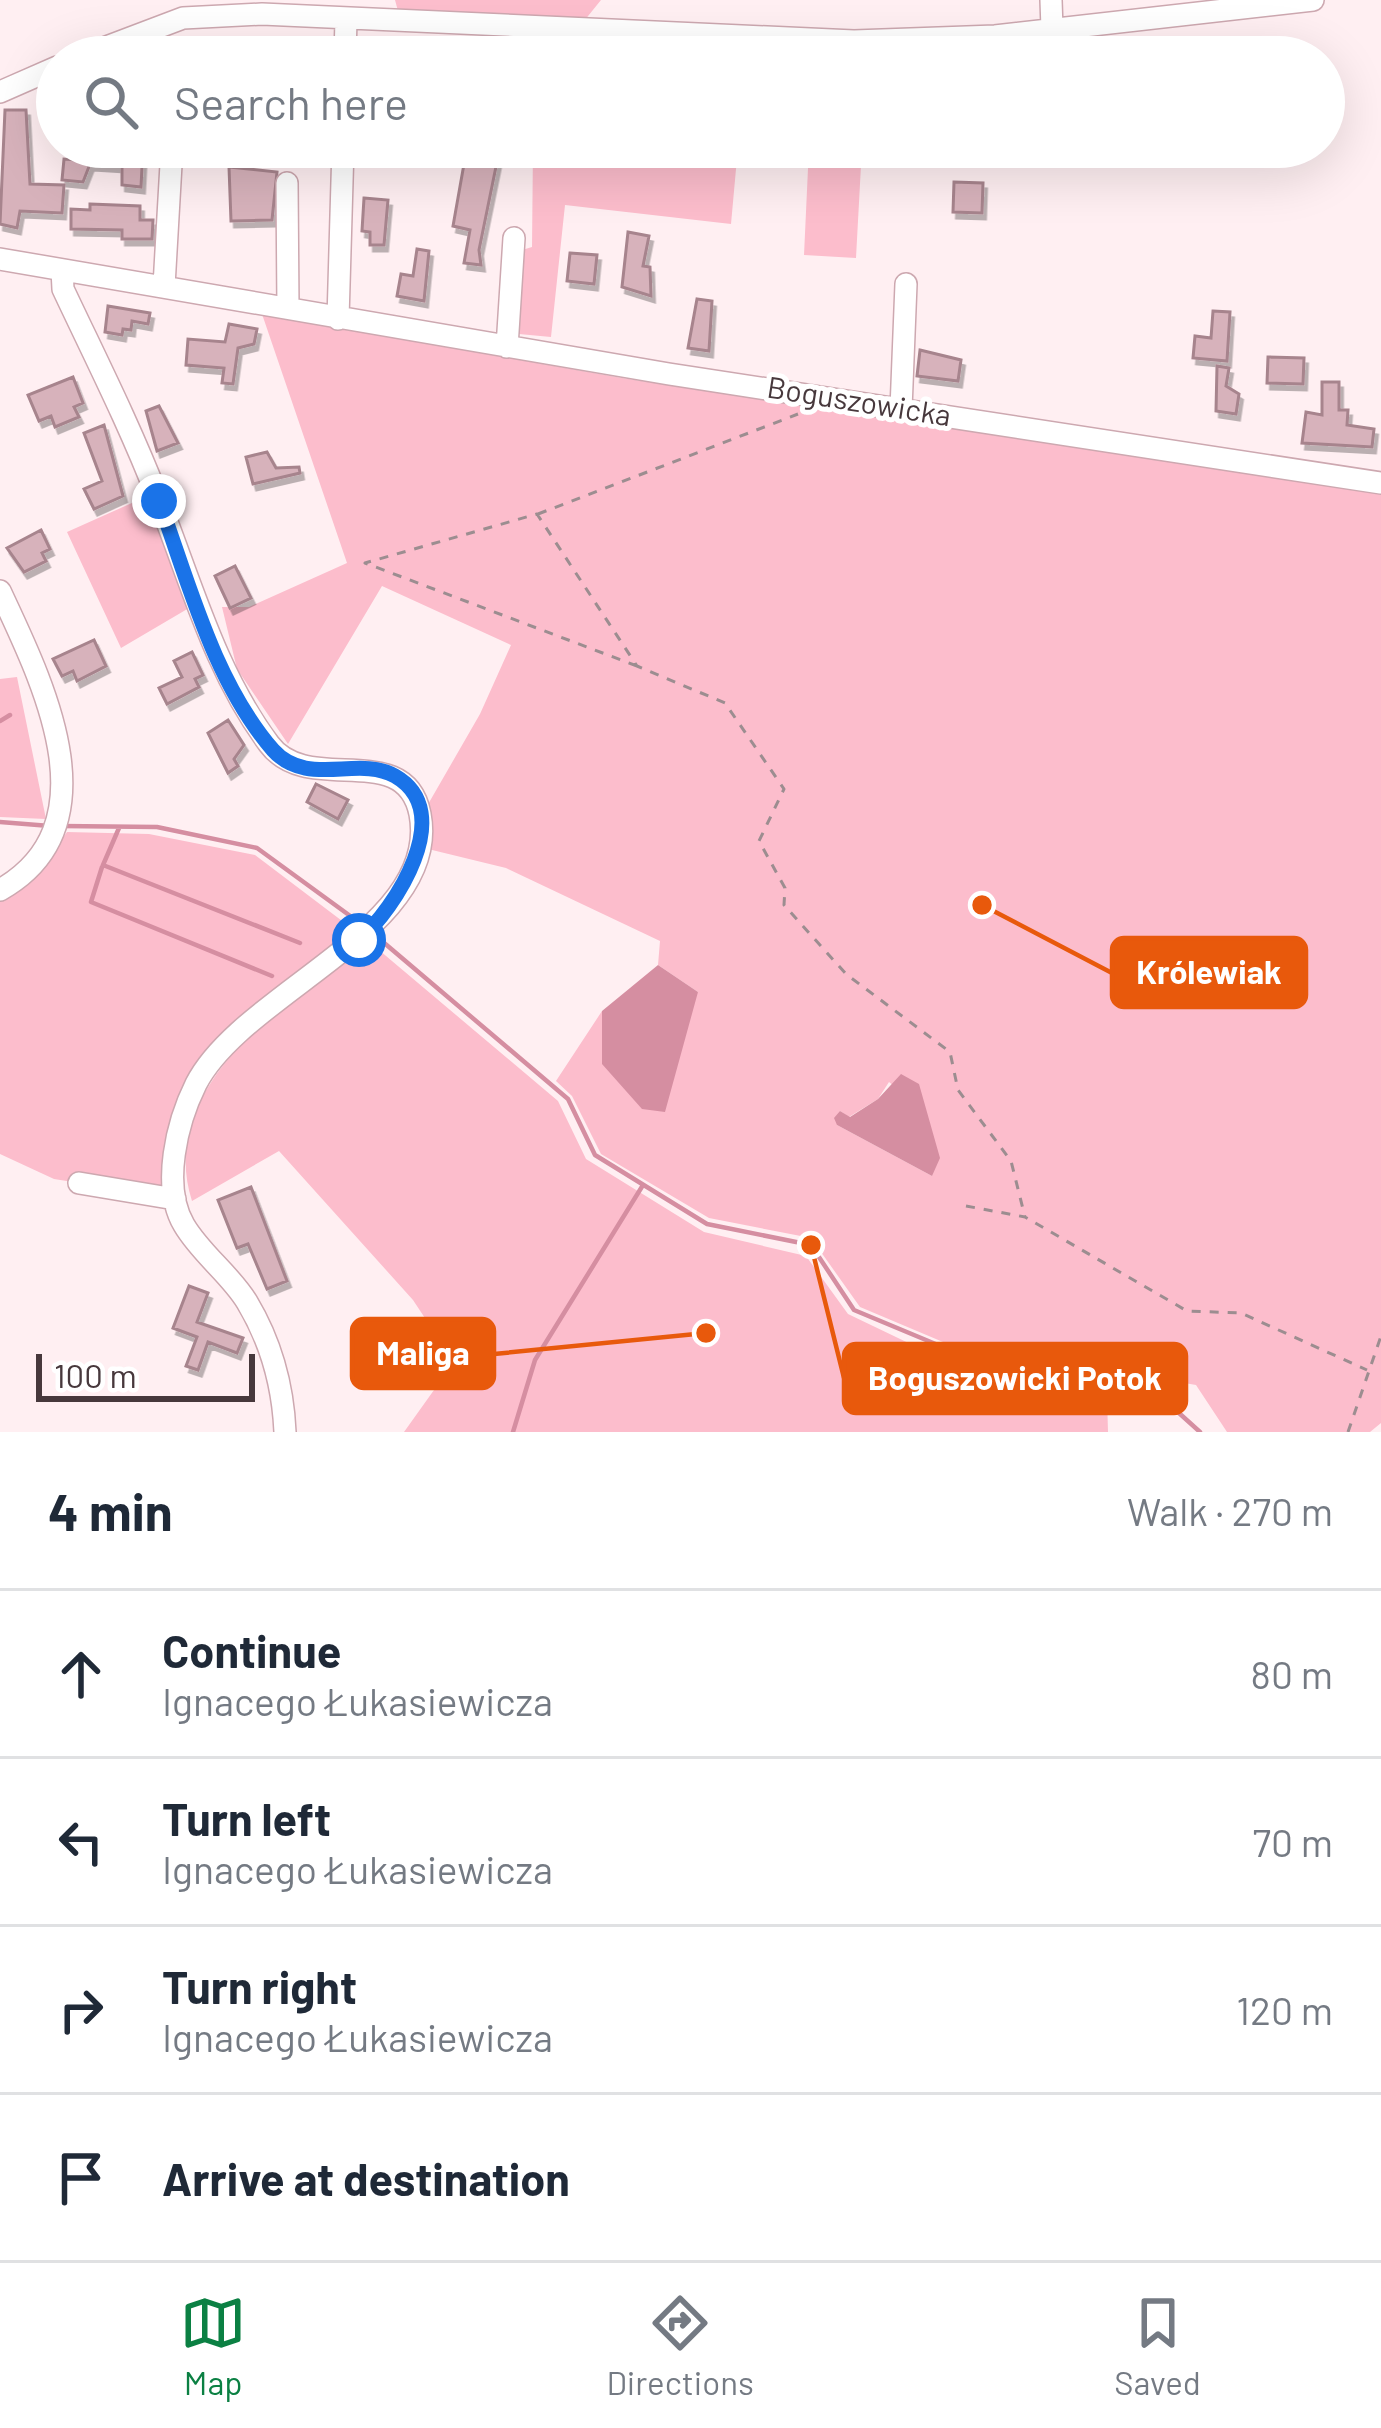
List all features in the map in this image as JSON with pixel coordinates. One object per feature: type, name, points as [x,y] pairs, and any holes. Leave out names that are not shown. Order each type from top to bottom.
[{"type":"street","points":[[1051,0],[1052,29]]},
{"type":"street","points":[[906,36],[1016,34],[1192,18],[1313,0]]},
{"type":"street","points":[[135,36],[183,18],[262,14],[683,36]]},
{"type":"street","points":[[346,19],[346,36]]},
{"type":"street","points":[[0,92],[36,76]]},
{"type":"street","points":[[164,286],[171,168]]},
{"type":"street","points":[[338,319],[342,168]]},
{"type":"street","points":[[287,183],[288,308]]},
{"type":"street","points":[[508,347],[514,238]]},
{"type":"street","name":"Boguszowicka","points":[[0,260],[508,347],[1381,483]]},
{"type":"street","points":[[62,270],[63,289],[152,482],[211,641],[264,737],[295,765],[393,774],[408,788],[419,810],[418,851],[377,924],[250,1020],[205,1069],[181,1128],[176,1198],[184,1224],[238,1288],[261,1330],[281,1390],[285,1432]]},
{"type":"street","points":[[901,409],[906,284]]},
{"type":"street","points":[[0,591],[43,689],[62,777],[59,826],[27,869],[0,890]]},
{"type":"street","points":[[79,1184],[176,1198]]},
{"type":"path","points":[[837,399],[536,514],[364,563],[725,704],[784,789],[759,841],[785,888],[784,905],[846,974],[950,1052],[958,1090],[1011,1161],[1024,1216]]},
{"type":"path","points":[[536,514],[637,666]]},
{"type":"path","points":[[966,1206],[1024,1216],[1187,1311],[1241,1313],[1366,1370]]},
{"type":"path","points":[[1348,1432],[1381,1336]]},
{"type":"shaded area","points":[[395,0],[601,0],[584,21],[398,11]]},
{"type":"shaded area","points":[[514,31],[572,36],[514,36]]},
{"type":"shaded area","points":[[533,168],[736,168],[731,224],[565,205],[551,337],[519,334],[522,250],[532,247]]},
{"type":"shaded area","points":[[808,168],[861,168],[856,258],[804,255]]},
{"type":"shaded area","points":[[262,314],[622,378],[1381,494],[1381,1423],[1370,1432],[1227,1432],[1196,1385],[1016,1354],[962,1350],[860,1307],[811,1238],[709,1218],[601,1154],[572,1096],[556,1081],[602,1011],[602,1064],[698,992],[658,965],[660,941],[506,868],[428,849],[423,813],[480,714],[511,645],[382,586],[288,744],[237,669],[222,607],[249,607],[347,563]],"holes":[[[889,1082],[931,1133],[932,1176],[837,1125],[840,1111],[849,1117],[878,1099]]]},
{"type":"shaded area","points":[[152,494],[189,608],[121,648],[67,532]]},
{"type":"shaded area","points":[[17,677],[46,819],[0,817],[0,679]]},
{"type":"shaded area","points":[[67,832],[149,834],[255,855],[358,933],[278,987],[220,1036],[184,1100],[167,1197],[54,1179],[0,1154],[0,900],[43,866]]},
{"type":"shaded area","points":[[373,945],[558,1101],[586,1159],[704,1232],[806,1256],[848,1314],[946,1361],[1107,1397],[1108,1432],[404,1432],[454,1362],[413,1300],[279,1151],[192,1201],[186,1159],[193,1120],[211,1083],[237,1049],[304,990]]},
{"type":"shaded area","points":[[658,965],[698,992],[665,1112],[642,1109],[602,1064],[602,1011]]},
{"type":"shaded area","points":[[901,1074],[919,1084],[940,1158],[932,1176],[837,1125],[834,1118],[840,1111],[850,1117],[878,1099]]},
{"type":"building","points":[[5,110],[26,110],[30,184],[64,185],[62,213],[20,211],[17,228],[0,224]]},
{"type":"building","points":[[63,168],[88,168],[83,182],[62,180]]},
{"type":"building","points":[[122,168],[142,168],[141,187],[122,185]]},
{"type":"building","points":[[229,168],[277,172],[272,220],[231,221]]},
{"type":"building","points":[[463,168],[496,168],[479,250],[481,265],[464,263],[470,230],[453,226]]},
{"type":"building","points":[[954,182],[983,183],[982,213],[953,212]]},
{"type":"building","points":[[364,198],[388,200],[384,245],[370,245],[370,232],[362,231]]},
{"type":"building","points":[[90,204],[140,206],[140,220],[153,220],[152,239],[122,239],[122,230],[71,229],[71,209],[90,210]]},
{"type":"building","points":[[628,232],[649,236],[643,266],[650,267],[651,296],[622,287]]},
{"type":"building","points":[[417,249],[429,251],[424,301],[397,296],[401,274],[413,276]]},
{"type":"building","points":[[570,253],[597,255],[594,284],[567,281]]},
{"type":"building","points":[[697,299],[712,301],[709,351],[688,348]]},
{"type":"building","points":[[108,306],[150,313],[148,324],[132,321],[131,330],[123,329],[122,335],[105,332]]},
{"type":"building","points":[[1213,311],[1230,312],[1227,361],[1193,358],[1195,336],[1211,338]]},
{"type":"building","points":[[229,324],[257,329],[254,344],[238,348],[233,384],[222,383],[224,368],[186,365],[188,339],[225,342]]},
{"type":"building","points":[[920,350],[961,360],[958,381],[917,376]]},
{"type":"building","points":[[1268,357],[1304,358],[1303,384],[1267,383]]},
{"type":"building","points":[[1217,366],[1229,368],[1226,386],[1239,394],[1236,414],[1216,411]]},
{"type":"building","points":[[73,377],[83,403],[74,407],[79,417],[55,427],[51,416],[39,421],[28,395]]},
{"type":"building","points":[[1322,382],[1339,382],[1339,410],[1348,410],[1347,425],[1374,429],[1372,447],[1302,443],[1306,412],[1322,415]]},
{"type":"building","points":[[159,406],[178,443],[157,451],[146,411]]},
{"type":"building","points":[[104,425],[123,496],[94,509],[84,489],[102,481],[84,433]]},
{"type":"building","points":[[267,452],[276,468],[299,467],[300,473],[253,484],[246,457]]},
{"type":"building","points":[[41,530],[50,549],[42,553],[46,561],[24,572],[7,548]]},
{"type":"building","points":[[235,566],[251,598],[230,608],[215,576]]},
{"type":"building","points":[[94,640],[106,666],[77,681],[73,671],[62,676],[53,659]]},
{"type":"building","points":[[192,652],[203,675],[195,679],[199,687],[167,704],[159,688],[182,677],[174,661]]},
{"type":"building","points":[[228,720],[244,745],[234,759],[238,766],[228,773],[208,733]]},
{"type":"building","points":[[316,784],[348,800],[338,819],[307,802]]},
{"type":"building","points":[[251,1187],[287,1281],[267,1289],[248,1244],[237,1248],[218,1200]]},
{"type":"building","points":[[189,1286],[208,1293],[197,1322],[243,1338],[237,1353],[208,1342],[198,1370],[186,1366],[197,1337],[173,1328]]},
{"type":"waterway","points":[[0,721],[10,715]]},
{"type":"waterway","points":[[0,822],[50,826]]},
{"type":"waterway","points":[[61,826],[157,827],[257,848],[364,926]]},
{"type":"waterway","points":[[119,828],[103,865],[300,943]]},
{"type":"waterway","points":[[102,867],[91,902],[272,976]]},
{"type":"waterway","points":[[376,936],[568,1099],[595,1155],[707,1224],[811,1245],[854,1310],[974,1360],[1159,1395],[1200,1432]]},
{"type":"waterway","points":[[513,1432],[535,1360],[643,1185]]},
{"type":"place","name":"Królewiak","points":[[982,905]]},
{"type":"place","name":"Boguszowicki Potok","points":[[811,1245]]},
{"type":"place","name":"Maliga","points":[[706,1333]]},
{"type":"route","points":[[159,501],[221,663],[272,748],[284,760],[307,768],[393,774],[404,782],[419,810],[420,838],[412,866],[388,910],[359,940]]}]
